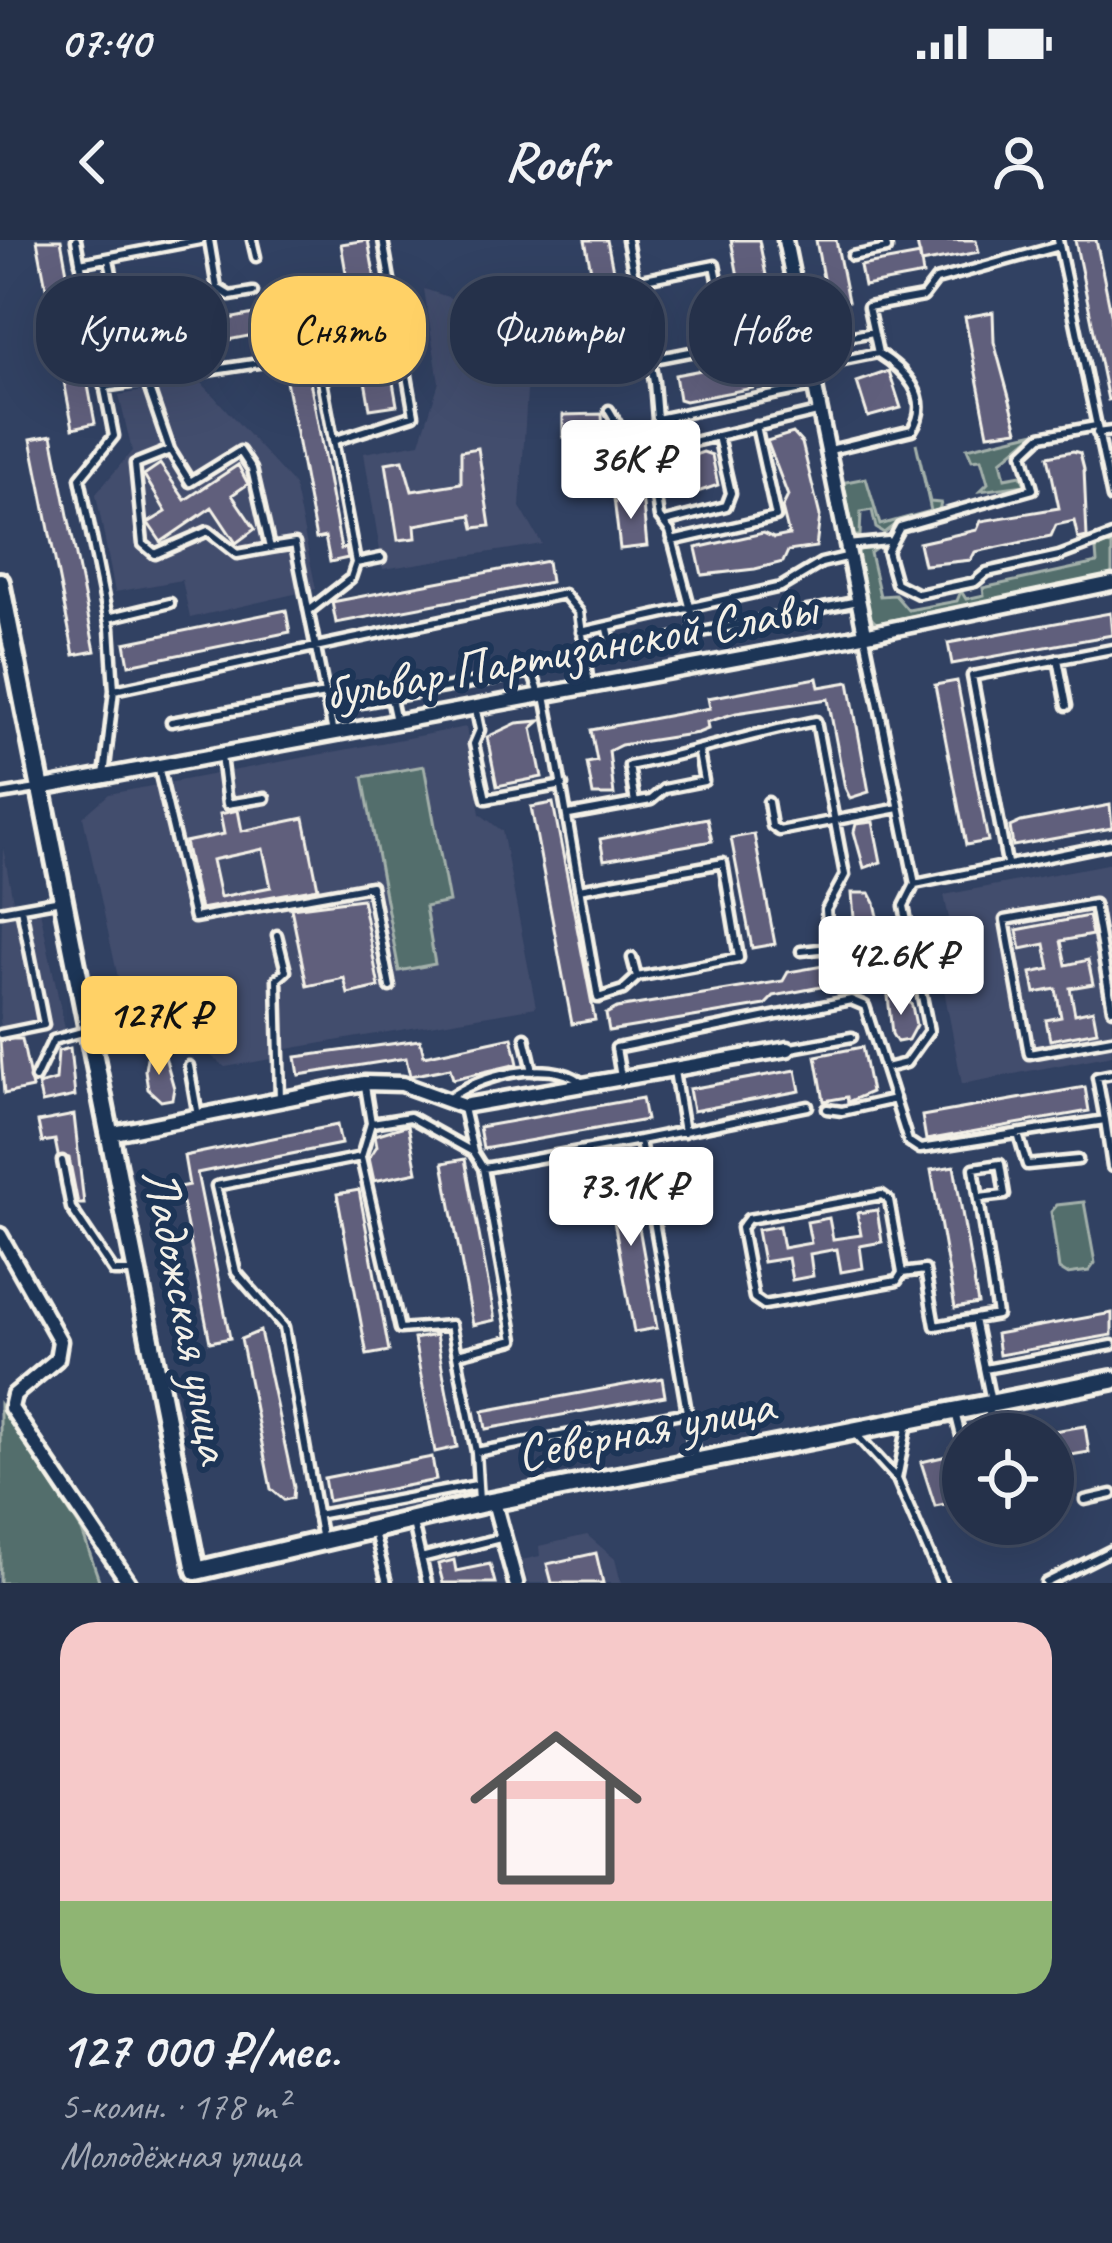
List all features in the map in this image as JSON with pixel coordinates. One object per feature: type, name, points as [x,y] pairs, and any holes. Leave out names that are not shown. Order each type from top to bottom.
[{"type":"street","points":[[785,240],[791,276]]},
{"type":"street","points":[[811,384],[865,633]]},
{"type":"street","name":"Ладожская улица","points":[[0,582],[195,1577]]},
{"type":"street","name":"бульвар Партизанской Славы","points":[[40,788],[1112,583]]},
{"type":"street","points":[[110,1134],[364,1083],[402,1084],[463,1106],[788,1049]]},
{"type":"street","points":[[0,1235],[60,1341],[57,1359],[14,1395],[11,1408],[129,1583]]},
{"type":"street","name":"Северная улица","points":[[195,1577],[322,1540],[487,1503],[1112,1380]]},
{"type":"street","points":[[487,1503],[516,1583]]},
{"type":"lane","points":[[76,240],[82,276]]},
{"type":"lane","points":[[80,263],[205,240],[217,288],[230,296],[251,292]]},
{"type":"lane","points":[[252,240],[256,257]]},
{"type":"lane","points":[[333,441],[414,415],[383,240]]},
{"type":"lane","points":[[627,240],[634,276]]},
{"type":"lane","points":[[852,256],[886,250],[885,240]]},
{"type":"lane","points":[[826,451],[912,430],[917,422],[909,375],[878,353],[868,307],[922,297],[936,280],[1058,243],[1112,498]]},
{"type":"lane","points":[[109,257],[113,276]]},
{"type":"lane","points":[[660,276],[715,265],[731,344],[665,357]]},
{"type":"lane","points":[[852,336],[873,332]]},
{"type":"lane","points":[[227,366],[313,351],[356,563],[351,578],[310,610]]},
{"type":"lane","points":[[852,358],[878,353]]},
{"type":"lane","points":[[103,384],[114,436],[80,478],[108,618],[114,690],[104,776]]},
{"type":"lane","points":[[104,387],[122,384]]},
{"type":"lane","points":[[147,384],[170,450],[190,482],[240,451],[252,469],[270,548]]},
{"type":"lane","points":[[652,384],[657,418],[650,460],[697,633]]},
{"type":"lane","points":[[657,418],[812,387]]},
{"type":"lane","points":[[609,410],[622,431],[625,456]]},
{"type":"lane","points":[[579,455],[625,456],[817,412]]},
{"type":"lane","points":[[672,541],[776,517],[756,426]]},
{"type":"lane","points":[[581,632],[680,614],[691,607],[781,587],[821,562],[888,542],[900,526],[1033,489],[1024,453],[1041,436],[1112,431]]},
{"type":"lane","points":[[718,436],[731,493],[726,506],[730,527]]},
{"type":"lane","points":[[170,450],[135,464],[143,544],[155,554],[208,531],[237,554],[295,544],[333,734]]},
{"type":"lane","points":[[664,523],[726,506]]},
{"type":"lane","points":[[888,542],[896,583],[918,595],[1112,536]]},
{"type":"lane","points":[[356,563],[381,559]]},
{"type":"lane","points":[[114,690],[564,595],[579,612],[589,685]]},
{"type":"lane","points":[[608,629],[613,650],[858,601]]},
{"type":"lane","points":[[108,618],[170,603]]},
{"type":"lane","points":[[865,633],[915,884],[904,906],[928,1030],[906,1063],[886,1068]]},
{"type":"lane","points":[[1006,863],[971,676],[1112,649]]},
{"type":"lane","points":[[1058,659],[1067,706]]},
{"type":"lane","points":[[346,689],[350,705],[532,672],[543,694],[563,785],[579,889],[598,998],[623,990],[637,977],[739,958],[723,863],[579,889]]},
{"type":"lane","points":[[171,722],[325,694]]},
{"type":"lane","points":[[391,698],[396,722]]},
{"type":"lane","points":[[476,706],[480,730],[474,744],[486,799],[563,785]]},
{"type":"lane","points":[[635,803],[629,766],[723,748],[742,735],[816,721],[845,875],[826,910],[829,948],[801,951]]},
{"type":"lane","points":[[569,815],[635,803],[664,789],[704,782],[699,752]]},
{"type":"lane","points":[[221,754],[227,804],[265,797]]},
{"type":"lane","points":[[158,766],[194,918],[371,886],[390,987]]},
{"type":"lane","points":[[0,794],[40,788]]},
{"type":"lane","points":[[768,802],[772,826],[779,831],[899,808]]},
{"type":"lane","points":[[915,884],[1112,844]]},
{"type":"lane","points":[[0,911],[63,900]]},
{"type":"lane","points":[[1112,1009],[1094,904],[1005,920],[1029,1054],[1112,1039]]},
{"type":"lane","points":[[0,1034],[44,1025],[21,908]]},
{"type":"lane","points":[[278,934],[286,971],[277,979],[274,1007],[280,1100]]},
{"type":"lane","points":[[887,962],[914,954]]},
{"type":"lane","points":[[632,958],[637,977]]},
{"type":"lane","points":[[622,1078],[616,1048],[850,1000],[865,1006],[908,1141],[920,1149],[1105,1120]]},
{"type":"lane","points":[[35,1078],[53,1040],[89,1030]]},
{"type":"lane","points":[[525,1037],[533,1071]]},
{"type":"lane","points":[[788,1049],[852,1037]]},
{"type":"lane","points":[[189,1066],[199,1116]]},
{"type":"lane","points":[[673,1069],[684,1132]]},
{"type":"lane","points":[[447,1099],[463,1087],[533,1071],[572,1075],[584,1084]]},
{"type":"lane","points":[[1112,1074],[1097,1077],[1112,1167]]},
{"type":"lane","points":[[364,1083],[371,1123],[361,1157],[400,1329],[408,1333],[451,1324],[476,1452],[476,1485],[487,1503]]},
{"type":"lane","points":[[827,1108],[842,1111],[895,1099]]},
{"type":"lane","points":[[458,1354],[514,1340],[483,1168],[473,1152],[463,1106]]},
{"type":"lane","points":[[483,1168],[808,1106]]},
{"type":"lane","points":[[371,1123],[410,1117],[473,1152]]},
{"type":"lane","points":[[1018,1134],[1027,1165],[1078,1160]]},
{"type":"lane","points":[[640,1140],[696,1462]]},
{"type":"lane","points":[[322,1540],[284,1327],[236,1272],[216,1186],[361,1157]]},
{"type":"lane","points":[[62,1161],[71,1208],[114,1272],[137,1272]]},
{"type":"lane","points":[[902,1274],[890,1200],[882,1195],[748,1219],[741,1228],[754,1298],[764,1305],[897,1281],[902,1274],[925,1270],[935,1326],[998,1315],[974,1168],[1000,1164],[1005,1195],[979,1198]]},
{"type":"lane","points":[[974,1319],[992,1413]]},
{"type":"lane","points":[[985,1369],[1112,1345]]},
{"type":"lane","points":[[476,1452],[687,1412]]},
{"type":"lane","points":[[897,1479],[908,1419]]},
{"type":"lane","points":[[852,1430],[897,1479],[942,1583]]},
{"type":"lane","points":[[317,1515],[476,1485]]},
{"type":"lane","points":[[1084,1500],[1112,1494]]},
{"type":"lane","points":[[412,1520],[427,1583]]},
{"type":"lane","points":[[374,1529],[387,1583]]},
{"type":"lane","points":[[421,1558],[503,1537]]},
{"type":"lane","points":[[1046,1583],[1112,1550]]},
{"type":"shaded area","points":[[426,290],[450,298],[450,384],[527,384],[520,507],[542,544],[383,569],[364,453],[420,443],[439,382]]},
{"type":"shaded area","points":[[203,384],[294,485],[316,589],[190,618],[182,580],[115,592],[96,494],[132,451],[119,395]]},
{"type":"shaded area","points":[[466,727],[480,814],[502,831],[536,1007],[287,1049],[277,1058],[225,1067],[192,1041],[131,1037],[83,817],[109,794]]},
{"type":"shaded area","points":[[3,848],[14,906],[38,901],[65,1029],[0,1042]]},
{"type":"shaded area","points":[[1112,863],[1112,1055],[962,1084],[931,921],[949,918],[944,895]]},
{"type":"shaded area","points":[[587,1535],[615,1559],[621,1583],[528,1583],[522,1560],[540,1556],[539,1546]]},
{"type":"green space","points":[[1036,432],[1001,461],[1005,478],[1021,475],[1025,485],[980,491],[988,483],[981,459],[972,460],[967,448]]},
{"type":"green space","points":[[916,443],[930,502],[941,503],[939,510],[899,521],[884,533],[876,528],[872,510],[861,512],[860,536],[851,536],[841,483],[866,478],[880,525],[931,511]]},
{"type":"green space","points":[[1112,545],[1112,577],[876,623],[866,613],[854,557],[861,548],[878,547],[870,553],[880,596],[895,595],[908,610],[957,601],[961,591],[966,599],[984,595],[983,588],[1097,563],[1096,550]]},
{"type":"green space","points":[[424,766],[449,902],[425,907],[435,964],[399,971],[363,777]]},
{"type":"green space","points":[[1084,1202],[1095,1263],[1089,1271],[1067,1274],[1059,1269],[1051,1212],[1057,1205]]},
{"type":"green space","points":[[0,1405],[82,1531],[100,1583],[0,1583]]},
{"type":"building","points":[[37,240],[61,240],[68,276],[44,276]]},
{"type":"building","points":[[368,240],[374,276],[347,276],[341,244]]},
{"type":"building","points":[[585,240],[607,240],[614,276],[592,276]]},
{"type":"building","points":[[731,240],[759,240],[766,276],[738,276]]},
{"type":"building","points":[[816,240],[836,240],[843,276],[823,276]]},
{"type":"building","points":[[976,240],[979,252],[921,263],[917,243]]},
{"type":"building","points":[[1075,240],[1096,240],[1112,318],[1112,399],[1108,400]]},
{"type":"building","points":[[920,255],[923,275],[864,286],[860,266]]},
{"type":"building","points":[[993,312],[994,342],[1018,430],[988,434],[965,317]]},
{"type":"building","points":[[251,315],[251,336],[227,340],[227,319]]},
{"type":"building","points":[[889,371],[901,408],[868,417],[857,382]]},
{"type":"building","points":[[689,372],[689,384],[754,384],[753,388],[685,401],[679,399],[675,375]]},
{"type":"building","points":[[65,384],[88,384],[95,423],[73,428]]},
{"type":"building","points":[[287,384],[311,384],[341,549],[346,548],[348,558],[330,562],[325,537],[316,539]]},
{"type":"building","points":[[366,384],[393,384],[397,405],[370,409]]},
{"type":"building","points":[[602,414],[603,436],[563,437],[563,415]]},
{"type":"building","points":[[793,433],[802,443],[820,516],[816,547],[788,551],[783,562],[755,569],[702,575],[696,548],[763,533],[774,538],[789,535],[782,508],[788,496],[767,441]]},
{"type":"building","points":[[52,435],[95,651],[74,655],[31,439]]},
{"type":"building","points":[[478,448],[490,526],[474,528],[471,515],[415,525],[416,538],[398,540],[386,463],[403,460],[412,491],[461,483],[461,451]]},
{"type":"building","points":[[703,452],[712,455],[718,485],[686,496],[675,493],[669,464]]},
{"type":"building","points":[[1080,453],[1084,469],[1087,537],[1078,539],[1074,521],[1056,525],[1051,536],[975,552],[971,560],[924,565],[919,543],[977,530],[981,521],[1059,508],[1048,456]]},
{"type":"building","points":[[160,464],[185,500],[238,465],[248,484],[232,495],[255,529],[236,543],[212,507],[161,542],[148,523],[166,512],[144,475]]},
{"type":"building","points":[[642,495],[647,546],[620,549],[614,498]]},
{"type":"building","points":[[547,561],[550,582],[336,623],[332,602]]},
{"type":"building","points":[[286,610],[290,632],[129,665],[125,643]]},
{"type":"building","points":[[1110,613],[1112,635],[952,664],[948,643]]},
{"type":"building","points":[[817,678],[819,687],[849,682],[869,792],[850,798],[845,788],[828,699],[736,713],[707,722],[708,729],[698,733],[621,745],[609,751],[614,795],[593,795],[587,763],[597,761],[591,730],[710,708],[708,698]]},
{"type":"building","points":[[957,681],[988,841],[966,845],[935,685]]},
{"type":"building","points":[[540,721],[532,728],[542,777],[497,786],[487,737],[517,723]]},
{"type":"building","points":[[553,803],[595,1020],[572,1024],[531,807]]},
{"type":"building","points":[[1110,805],[1112,828],[1013,846],[1010,827],[1021,822]]},
{"type":"building","points":[[238,810],[242,831],[304,818],[318,888],[200,909],[185,842],[224,834],[220,814]],"holes":[[[263,849],[271,887],[220,897],[212,860]]]},
{"type":"building","points":[[707,818],[712,841],[604,860],[600,839]]},
{"type":"building","points":[[873,822],[881,862],[864,868],[854,832],[856,824]]},
{"type":"building","points":[[754,834],[775,944],[752,948],[731,838]]},
{"type":"building","points":[[852,893],[870,893],[875,903],[879,921],[871,937],[860,939],[855,931]]},
{"type":"building","points":[[362,899],[379,987],[348,994],[344,978],[307,986],[291,908]]},
{"type":"building","points":[[1088,916],[1092,935],[1061,941],[1066,965],[1088,960],[1093,984],[1070,988],[1075,1014],[1093,1010],[1097,1031],[1050,1040],[1046,1020],[1061,1017],[1056,989],[1035,993],[1031,973],[1050,969],[1045,944],[1021,949],[1017,930]]},
{"type":"building","points":[[861,962],[868,978],[774,996],[765,1005],[609,1031],[606,1014],[617,1008],[783,981],[788,972]]},
{"type":"building","points":[[888,996],[906,996],[912,1006],[916,1025],[908,1040],[897,1042],[892,1034]]},
{"type":"building","points":[[512,1037],[518,1064],[453,1079],[450,1068],[410,1076],[406,1058],[299,1075],[296,1057],[420,1040],[424,1056]]},
{"type":"building","points":[[22,1039],[32,1088],[4,1094],[0,1041]]},
{"type":"building","points":[[862,1047],[871,1092],[848,1102],[847,1097],[824,1101],[816,1056]]},
{"type":"building","points":[[70,1048],[75,1096],[42,1103],[38,1085],[56,1080],[58,1051]]},
{"type":"building","points":[[164,1053],[174,1088],[172,1099],[161,1101],[148,1089],[145,1070],[147,1058]]},
{"type":"building","points":[[796,1070],[800,1091],[693,1111],[689,1089]]},
{"type":"building","points":[[1085,1087],[1089,1111],[926,1140],[922,1116]]},
{"type":"building","points":[[642,1098],[646,1120],[483,1149],[479,1127]]},
{"type":"building","points":[[74,1115],[84,1204],[78,1204],[69,1158],[58,1155],[55,1140],[42,1142],[38,1122]]},
{"type":"building","points":[[337,1125],[341,1144],[197,1173],[230,1338],[210,1342],[179,1187],[189,1185],[184,1156]]},
{"type":"building","points":[[408,1125],[417,1172],[374,1181],[369,1158],[377,1146],[375,1135]]},
{"type":"building","points":[[465,1159],[495,1320],[473,1325],[443,1163]]},
{"type":"building","points":[[628,1166],[657,1328],[634,1332],[605,1171]]},
{"type":"building","points":[[954,1166],[978,1304],[955,1308],[931,1170]]},
{"type":"building","points":[[359,1190],[389,1351],[367,1355],[337,1194]]},
{"type":"building","points":[[877,1210],[882,1242],[860,1246],[863,1268],[841,1272],[837,1249],[810,1254],[813,1276],[792,1280],[788,1258],[763,1262],[757,1230],[779,1226],[783,1248],[811,1243],[807,1222],[829,1218],[833,1239],[861,1235],[857,1213]]},
{"type":"building","points":[[1112,1313],[1112,1335],[999,1355],[996,1334]]},
{"type":"building","points":[[260,1331],[294,1487],[293,1498],[284,1500],[271,1489],[241,1339]]},
{"type":"building","points":[[436,1335],[457,1447],[435,1452],[414,1339]]},
{"type":"building","points":[[662,1378],[665,1396],[486,1429],[483,1411]]},
{"type":"building","points":[[1085,1426],[1089,1452],[1074,1454],[1074,1428]]},
{"type":"building","points":[[432,1457],[436,1480],[328,1501],[324,1478]]},
{"type":"building","points":[[942,1457],[942,1505],[935,1506],[921,1462]]},
{"type":"building","points":[[596,1553],[603,1583],[552,1583],[547,1564]]},
{"type":"building","points":[[454,1560],[456,1571],[490,1564],[495,1583],[443,1583],[438,1564]]}]
